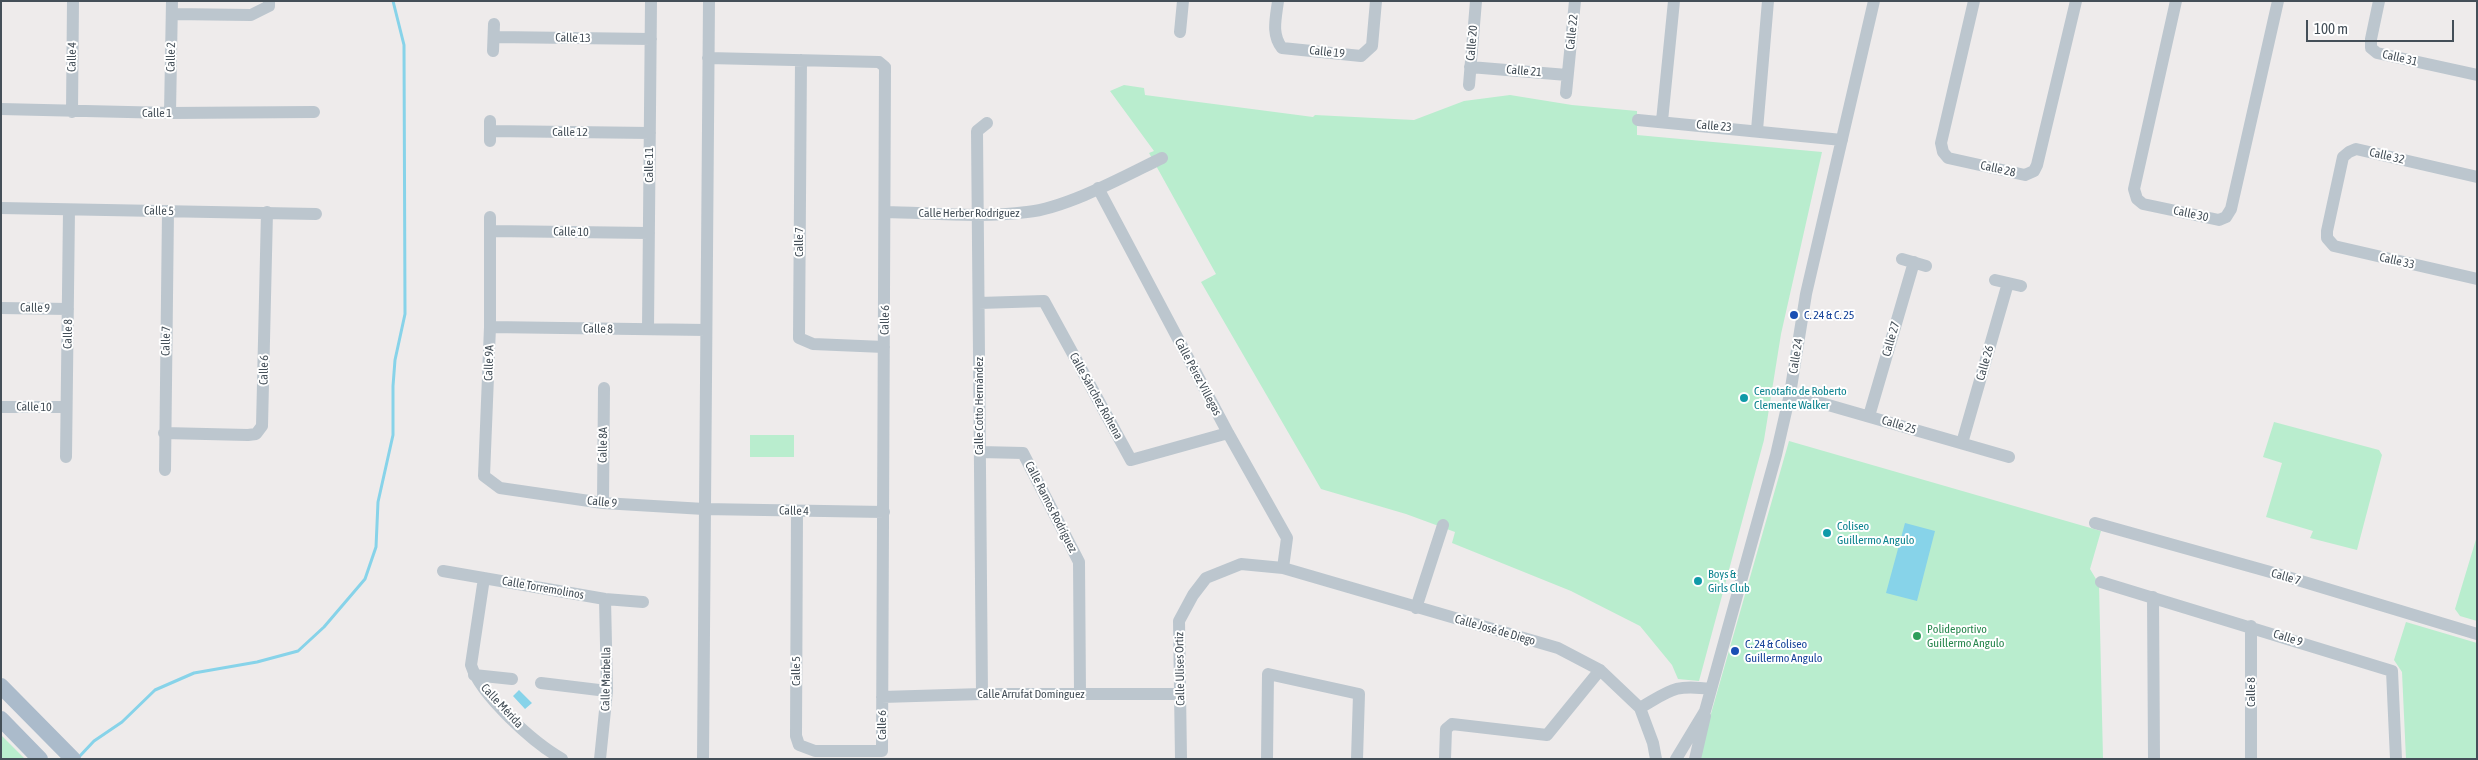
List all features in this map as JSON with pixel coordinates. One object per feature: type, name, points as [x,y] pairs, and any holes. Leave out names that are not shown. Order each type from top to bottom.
[{"type":"main road","points":[[1,686],[73,759]]},
{"type":"main road","points":[[1,719],[40,759]]},
{"type":"street","name":"Calle 4","points":[[72,112],[73,1]]},
{"type":"street","points":[[172,8],[251,15],[269,6],[269,1]]},
{"type":"street","name":"Calle 11","points":[[648,329],[651,1]]},
{"type":"street","points":[[703,759],[709,1]]},
{"type":"street","points":[[1180,32],[1183,1]]},
{"type":"street","name":"Calle 19","points":[[1278,1],[1274,31],[1276,40],[1282,48],[1361,56],[1372,46],[1376,1]]},
{"type":"street","name":"Calle 20","points":[[1469,85],[1476,1]]},
{"type":"street","name":"Calle 22","points":[[1566,93],[1576,1]]},
{"type":"street","points":[[1662,121],[1674,1]]},
{"type":"street","points":[[1757,130],[1768,1]]},
{"type":"street","name":"Calle 24","points":[[1676,759],[1705,711],[1774,464],[1790,394],[1806,294],[1874,1]]},
{"type":"street","name":"Calle 28","points":[[1974,1],[1942,143],[1943,152],[1948,158],[2025,175],[2034,171],[2037,165],[2076,1]]},
{"type":"street","name":"Calle 30","points":[[2176,1],[2134,189],[2137,199],[2144,204],[2219,220],[2226,217],[2231,209],[2278,1]]},
{"type":"street","name":"Calle 31","points":[[2379,1],[2371,38],[2371,48],[2377,53],[2477,75]]},
{"type":"street","name":"Calle 2","points":[[170,113],[172,8]]},
{"type":"street","name":"Calle 13","points":[[493,51],[495,30],[651,39]]},
{"type":"street","name":"Calle 6","points":[[708,58],[878,62],[885,67],[886,212],[882,751]]},
{"type":"street","name":"Calle 7","points":[[801,60],[799,338],[813,344],[884,347]]},
{"type":"street","name":"Calle 21","points":[[1470,67],[1568,69]]},
{"type":"street","name":"Calle 1","points":[[1,109],[170,113],[314,112]]},
{"type":"street","name":"Calle 23","points":[[1638,120],[1757,130],[1842,140]]},
{"type":"street","name":"Calle Cotto Hernández","points":[[982,694],[977,131],[987,123]]},
{"type":"street","name":"Calle 12","points":[[490,131],[650,133]]},
{"type":"street","name":"Calle 32","points":[[2326,230],[2343,158],[2349,152],[2356,149],[2477,177]]},
{"type":"street","name":"Calle Herber Rodríguez","points":[[886,212],[978,214],[1028,212],[1052,206],[1098,188],[1162,158]]},
{"type":"street","name":"Calle Pérez Villegas","points":[[1098,188],[1228,433],[1287,538],[1283,568]]},
{"type":"street","name":"Calle 5","points":[[1,208],[316,214]]},
{"type":"street","name":"Calle 8","points":[[66,457],[69,210]]},
{"type":"street","name":"Calle 7","points":[[165,470],[168,211]]},
{"type":"street","name":"Calle 6","points":[[164,433],[248,435],[256,434],[262,426],[267,212]]},
{"type":"street","name":"Calle 9A","points":[[490,217],[492,231],[490,327],[484,476],[500,488]]},
{"type":"street","name":"Calle 33","points":[[2326,230],[2328,238],[2334,246],[2477,279]]},
{"type":"street","name":"Calle 10","points":[[492,231],[649,232]]},
{"type":"street","name":"Calle 27","points":[[1868,416],[1914,262]]},
{"type":"street","name":"Calle 26","points":[[1962,443],[2001,282],[2021,286]]},
{"type":"street","name":"Calle Sánchez Rohena","points":[[979,302],[1044,301],[1131,460],[1228,433]]},
{"type":"street","name":"Calle 9","points":[[1,308],[68,309]]},
{"type":"street","name":"Calle 8","points":[[490,327],[706,330]]},
{"type":"street","name":"Calle 8A","points":[[603,503],[604,388]]},
{"type":"street","name":"Calle 25","points":[[1790,394],[2009,457]]},
{"type":"street","name":"Calle 10","points":[[1,407],[66,408]]},
{"type":"street","name":"Calle Ramos Rodríguez","points":[[980,452],[1023,453],[1079,562],[1080,694]]},
{"type":"street","name":"Calle 9","points":[[500,488],[603,503],[704,509]]},
{"type":"street","name":"Calle 4","points":[[704,509],[884,512]]},
{"type":"street","name":"Calle 5","points":[[797,511],[796,736],[799,745],[815,751],[882,751]]},
{"type":"street","name":"Calle 7","points":[[2095,523],[2281,575],[2477,634]]},
{"type":"street","points":[[1416,608],[1442,525]]},
{"type":"street","name":"Calle Ulises Ortiz","points":[[1181,759],[1179,621],[1193,595],[1206,578],[1241,564],[1283,568]]},
{"type":"street","name":"Calle José de Diego","points":[[1283,568],[1558,648],[1600,670],[1640,708],[1653,743],[1656,759]]},
{"type":"street","name":"Calle Torremolinos","points":[[443,571],[605,599],[643,602]]},
{"type":"street","name":"Calle Mérida","points":[[484,578],[471,665],[474,675],[500,706],[537,743],[562,759]]},
{"type":"street","name":"Calle 9","points":[[2101,582],[2250,626],[2392,671],[2396,759]]},
{"type":"street","points":[[2153,597],[2154,759]]},
{"type":"street","name":"Calle Marbella","points":[[600,759],[607,691],[605,599]]},
{"type":"street","name":"Calle 8","points":[[2250,626],[2251,759]]},
{"type":"street","points":[[1445,759],[1446,730],[1452,724],[1547,735],[1600,670]]},
{"type":"street","points":[[1267,759],[1268,674],[1359,694],[1358,759]]},
{"type":"street","points":[[474,675],[512,679]]},
{"type":"street","points":[[541,683],[607,691]]},
{"type":"street","points":[[1640,708],[1673,689],[1687,686],[1711,689]]},
{"type":"street","name":"Calle Arrufat Domínguez","points":[[882,697],[982,694],[1180,694]]},
{"type":"street","points":[[1690,759],[1696,753],[1705,722],[1705,711]]},
{"type":"green space","points":[[1124,85],[1144,88],[1145,95],[1313,117],[1315,115],[1414,120],[1464,101],[1510,95],[1572,105],[1637,111],[1637,135],[1822,152],[1781,334],[1764,440],[1699,681],[1678,679],[1672,665],[1640,626],[1571,591],[1452,543],[1455,532],[1406,514],[1321,489],[1201,282],[1216,274],[1149,153],[1154,151],[1110,91]]},
{"type":"green space","points":[[2274,422],[2379,450],[2382,455],[2357,550],[2310,538],[2313,531],[2266,517],[2282,463],[2263,457]]},
{"type":"green space","points":[[750,435],[794,435],[794,457],[750,457]]},
{"type":"green space","name":"Polideportivo Guillermo Angulo","points":[[1789,441],[2101,531],[2090,569],[2099,584],[2103,759],[1698,759]]},
{"type":"green space","points":[[2477,536],[2477,621],[2460,616],[2455,609]]},
{"type":"green space","points":[[2406,622],[2477,643],[2477,759],[2406,759],[2402,672],[2394,660]]},
{"type":"green space","points":[[1,735],[25,759],[1,759]]},
{"type":"water","points":[[1905,523],[1935,531],[1917,601],[1886,593]]},
{"type":"water","points":[[519,690],[532,703],[525,709],[513,696]]},
{"type":"waterway","points":[[78,758],[94,741],[122,722],[155,690],[194,673],[257,662],[298,651],[324,627],[365,579],[376,547],[378,502],[393,435],[395,360],[405,314],[404,45],[393,1]]},
{"type":"place","name":"C. 24 & C. 25","points":[[1794,315]]},
{"type":"place","name":"Cenotafio de Roberto Clemente Walker","points":[[1744,398]]},
{"type":"place","name":"Coliseo Guillermo Angulo","points":[[1827,533]]},
{"type":"place","name":"Boys & Girls Club","points":[[1698,581]]},
{"type":"place","name":"Polideportivo Guillermo Angulo","points":[[1917,636]]},
{"type":"place","name":"C. 24 & Coliseo Guillermo Angulo","points":[[1735,651]]}]
